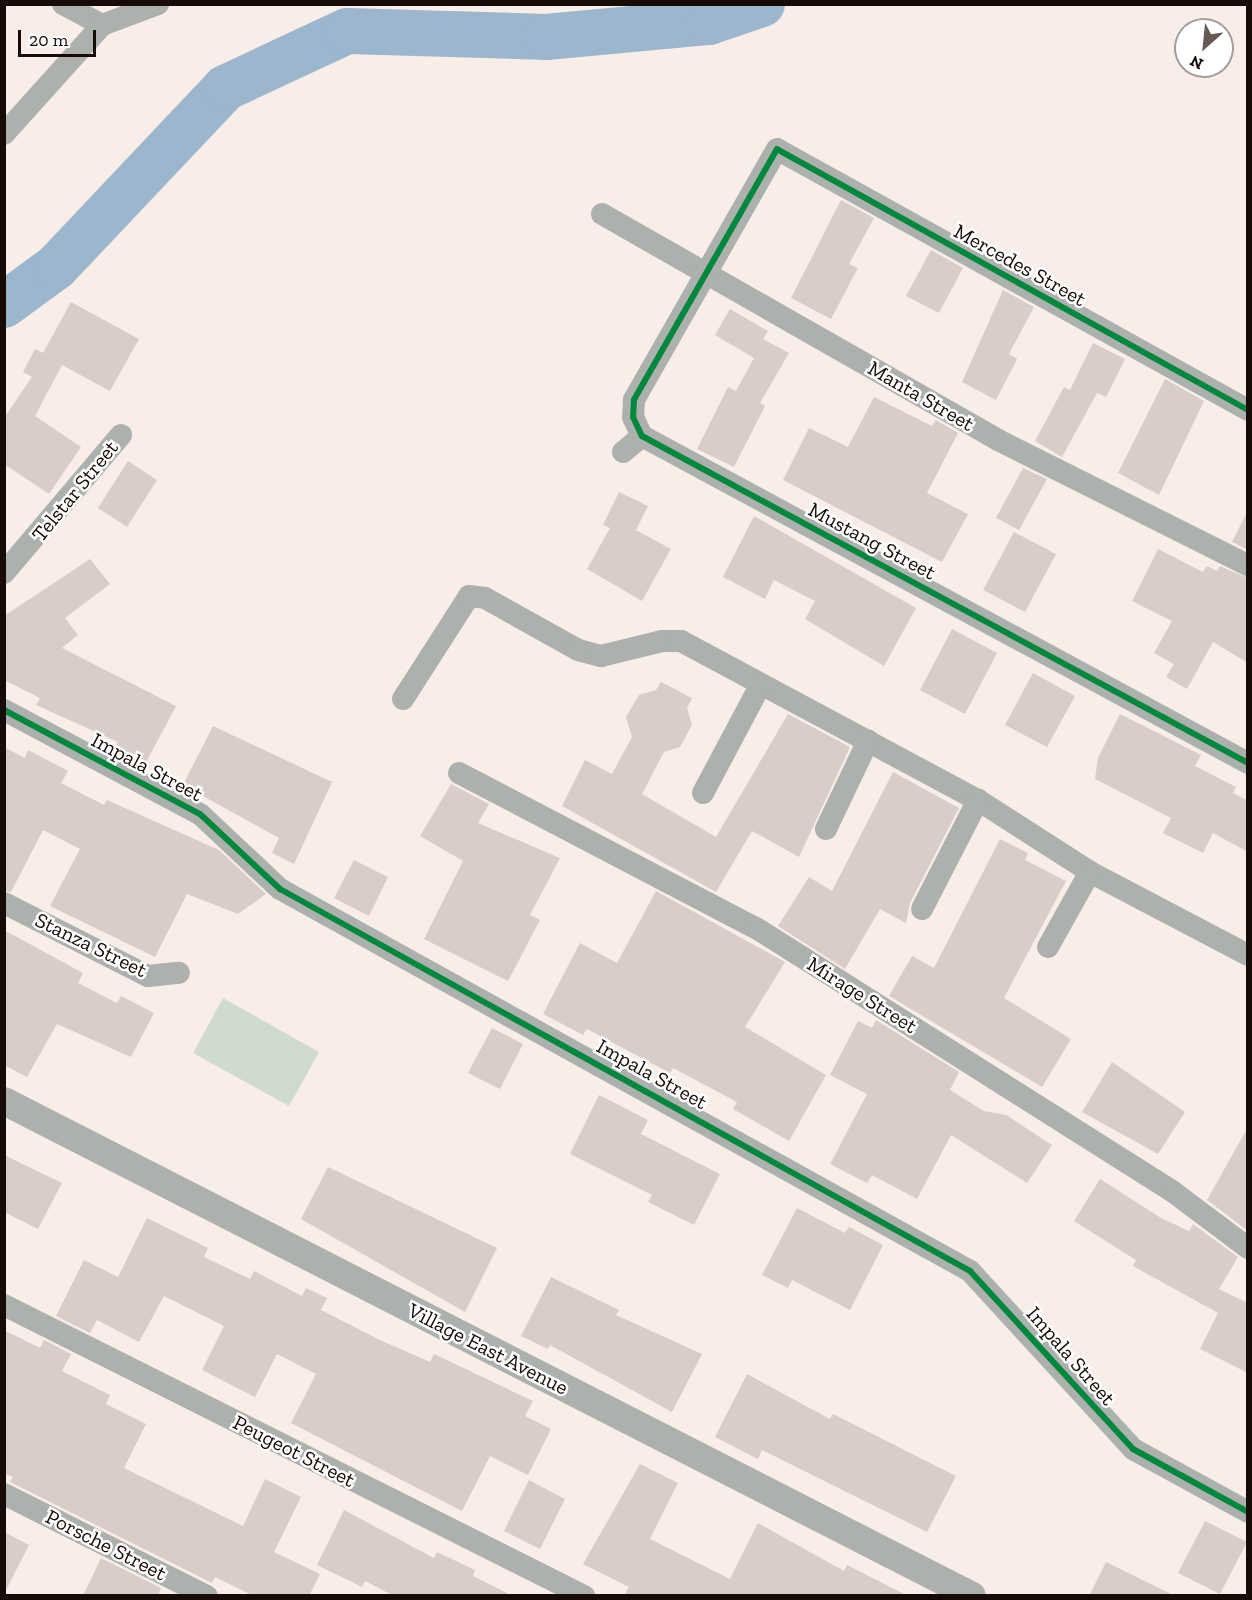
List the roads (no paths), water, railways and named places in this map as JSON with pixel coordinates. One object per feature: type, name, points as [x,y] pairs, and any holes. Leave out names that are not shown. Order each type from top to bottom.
[{"type":"street","points":[[63,4],[102,25]]},
{"type":"street","points":[[4,134],[102,25],[158,4]]},
{"type":"street","name":"Mercedes Street","points":[[707,274],[777,149],[1248,410]]},
{"type":"street","name":"Manta Street","points":[[602,214],[998,440],[1248,565]]},
{"type":"street","points":[[623,452],[642,436],[633,417],[634,400],[707,274]]},
{"type":"street","name":"Telstar Street","points":[[4,573],[121,435]]},
{"type":"street","name":"Mustang Street","points":[[642,436],[1248,763]]},
{"type":"street","points":[[403,699],[469,596],[485,598],[578,650],[601,657],[662,641],[681,641],[978,800],[1090,872],[1248,955]]},
{"type":"street","points":[[704,793],[761,684]]},
{"type":"street","name":"Impala Street","points":[[4,710],[200,814],[280,889],[970,1271],[1133,1449],[1248,1512]]},
{"type":"street","points":[[826,829],[868,741]]},
{"type":"street","name":"Mirage Street","points":[[459,773],[756,928],[1172,1191],[1248,1248]]},
{"type":"street","points":[[922,909],[978,800]]},
{"type":"street","points":[[1048,947],[1090,872]]},
{"type":"street","name":"Stanza Street","points":[[4,903],[148,976],[179,973]]},
{"type":"street","name":"Village East Avenue","points":[[4,1101],[972,1596]]},
{"type":"street","name":"Peugeot Street","points":[[4,1305],[584,1596]]},
{"type":"street","name":"Porsche Street","points":[[4,1494],[207,1596]]},
{"type":"waterway","points":[[4,305],[56,267],[225,88],[347,31],[546,37],[709,22],[762,4]]}]
